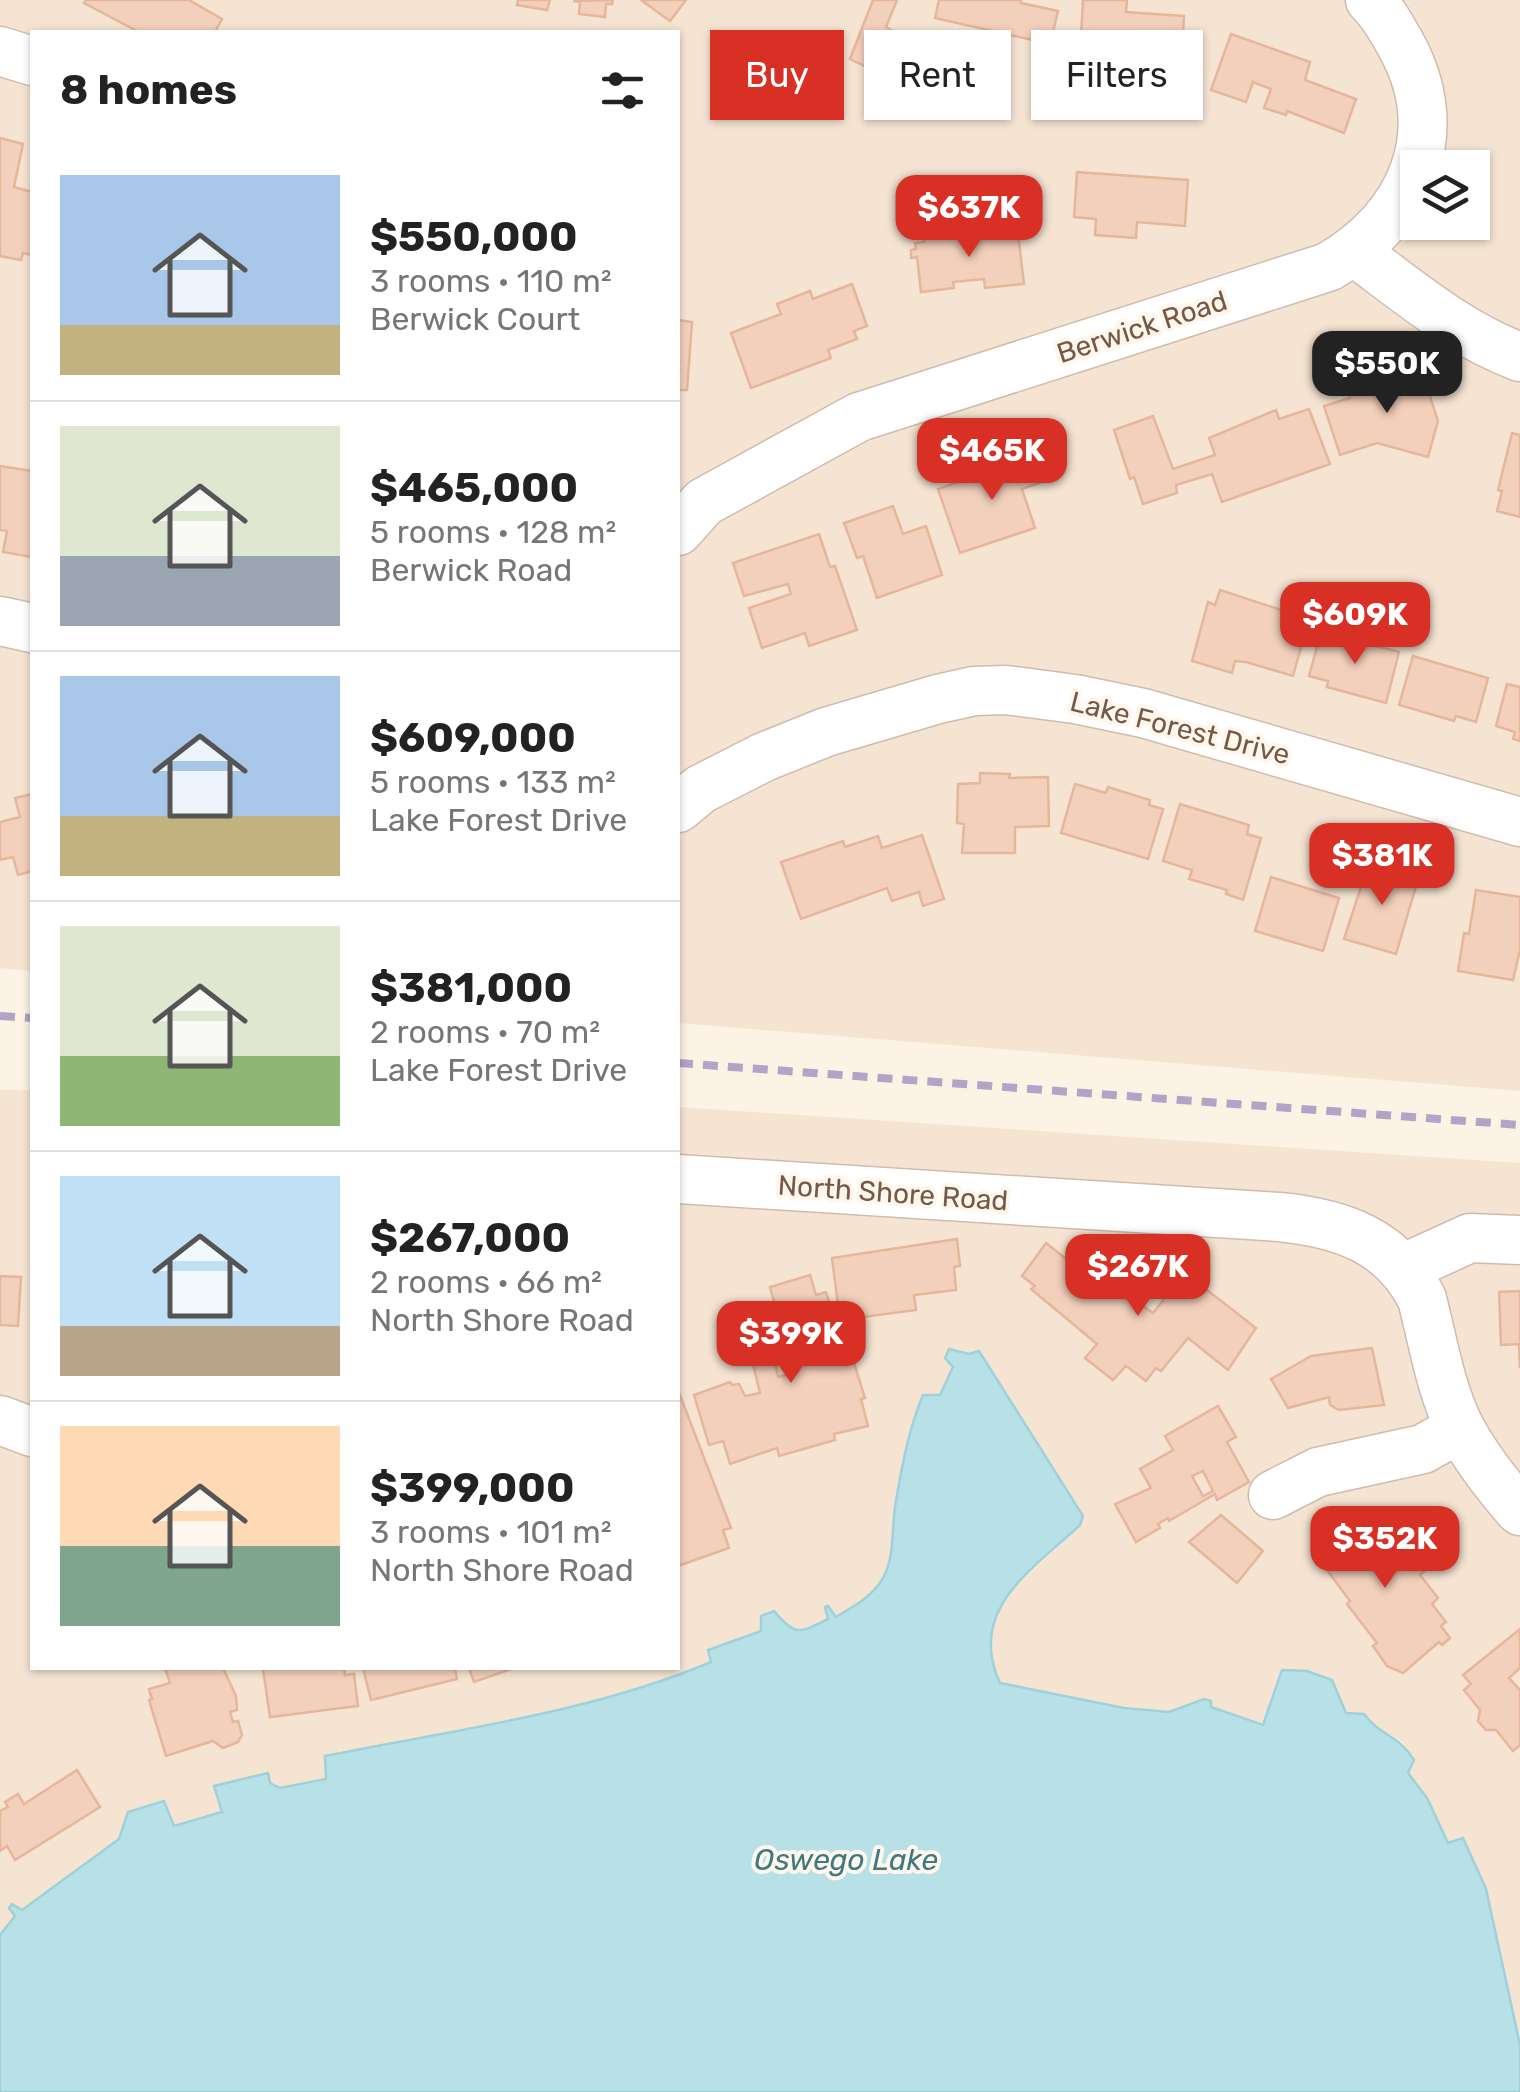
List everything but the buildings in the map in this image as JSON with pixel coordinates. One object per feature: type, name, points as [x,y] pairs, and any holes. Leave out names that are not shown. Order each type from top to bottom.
[{"type":"street","name":"Berwick Road","points":[[680,530],[704,502],[859,417],[1328,268],[1356,252],[1398,206],[1412,179],[1420,150],[1419,89],[1410,60],[1378,2]]},
{"type":"street","points":[[0,51],[30,60]]},
{"type":"street","points":[[1356,252],[1485,344],[1520,357]]},
{"type":"street","points":[[0,621],[30,628]]},
{"type":"street","name":"Lake Forest Drive","points":[[680,806],[701,789],[826,732],[938,699],[974,691],[1006,690],[1143,713],[1520,822]]},
{"type":"street","name":"North Shore Road","points":[[680,1179],[1307,1220],[1370,1240],[1404,1268],[1422,1299],[1460,1428],[1520,1511]]},
{"type":"street","points":[[1404,1268],[1470,1238],[1520,1240]]},
{"type":"street","points":[[0,1420],[30,1431]]},
{"type":"street","points":[[1273,1495],[1318,1472],[1423,1449],[1460,1428]]},
{"type":"shaded area","points":[[0,0],[1520,0],[1520,1091],[680,1023],[680,30],[30,30],[30,971],[0,968]]},
{"type":"shaded area","points":[[0,1090],[30,1090],[30,1670],[680,1670],[680,1107],[1520,1163],[1520,2045],[1486,1889],[1462,1838],[1448,1843],[1427,1798],[1407,1773],[1404,1743],[1373,1727],[1263,1725],[1228,1715],[1210,1707],[1204,1699],[1169,1712],[1124,1708],[1000,1684],[990,1662],[989,1640],[997,1612],[1015,1587],[1080,1526],[953,1367],[895,1504],[888,1565],[882,1582],[863,1601],[835,1617],[825,1608],[828,1619],[800,1632],[790,1630],[774,1612],[762,1616],[761,1631],[709,1649],[712,1661],[674,1677],[561,1709],[325,1756],[326,1779],[279,1788],[270,1783],[268,1774],[215,1785],[222,1812],[173,1826],[164,1801],[129,1812],[119,1839],[22,1910],[12,1904],[15,1916],[0,1935]]},
{"type":"water","name":"Oswego Lake","points":[[949,1349],[969,1354],[979,1351],[1083,1516],[1080,1525],[1009,1594],[998,1613],[991,1634],[992,1657],[1000,1683],[1124,1708],[1169,1712],[1204,1699],[1211,1701],[1211,1707],[1263,1725],[1282,1670],[1307,1671],[1332,1680],[1346,1713],[1364,1714],[1414,1760],[1408,1773],[1427,1798],[1448,1843],[1463,1838],[1486,1889],[1520,2045],[1520,2092],[0,2092],[0,1935],[15,1916],[9,1908],[12,1904],[22,1910],[119,1839],[128,1812],[164,1801],[174,1826],[222,1812],[214,1786],[268,1773],[270,1783],[280,1788],[326,1779],[325,1756],[618,1695],[711,1662],[708,1650],[761,1631],[761,1616],[774,1611],[798,1630],[828,1619],[825,1607],[836,1617],[865,1599],[888,1566],[910,1434],[923,1395],[940,1395],[953,1367],[945,1358]]},
{"type":"railway","points":[[0,1016],[30,1018]]},
{"type":"railway","points":[[680,1063],[1520,1125]]}]
